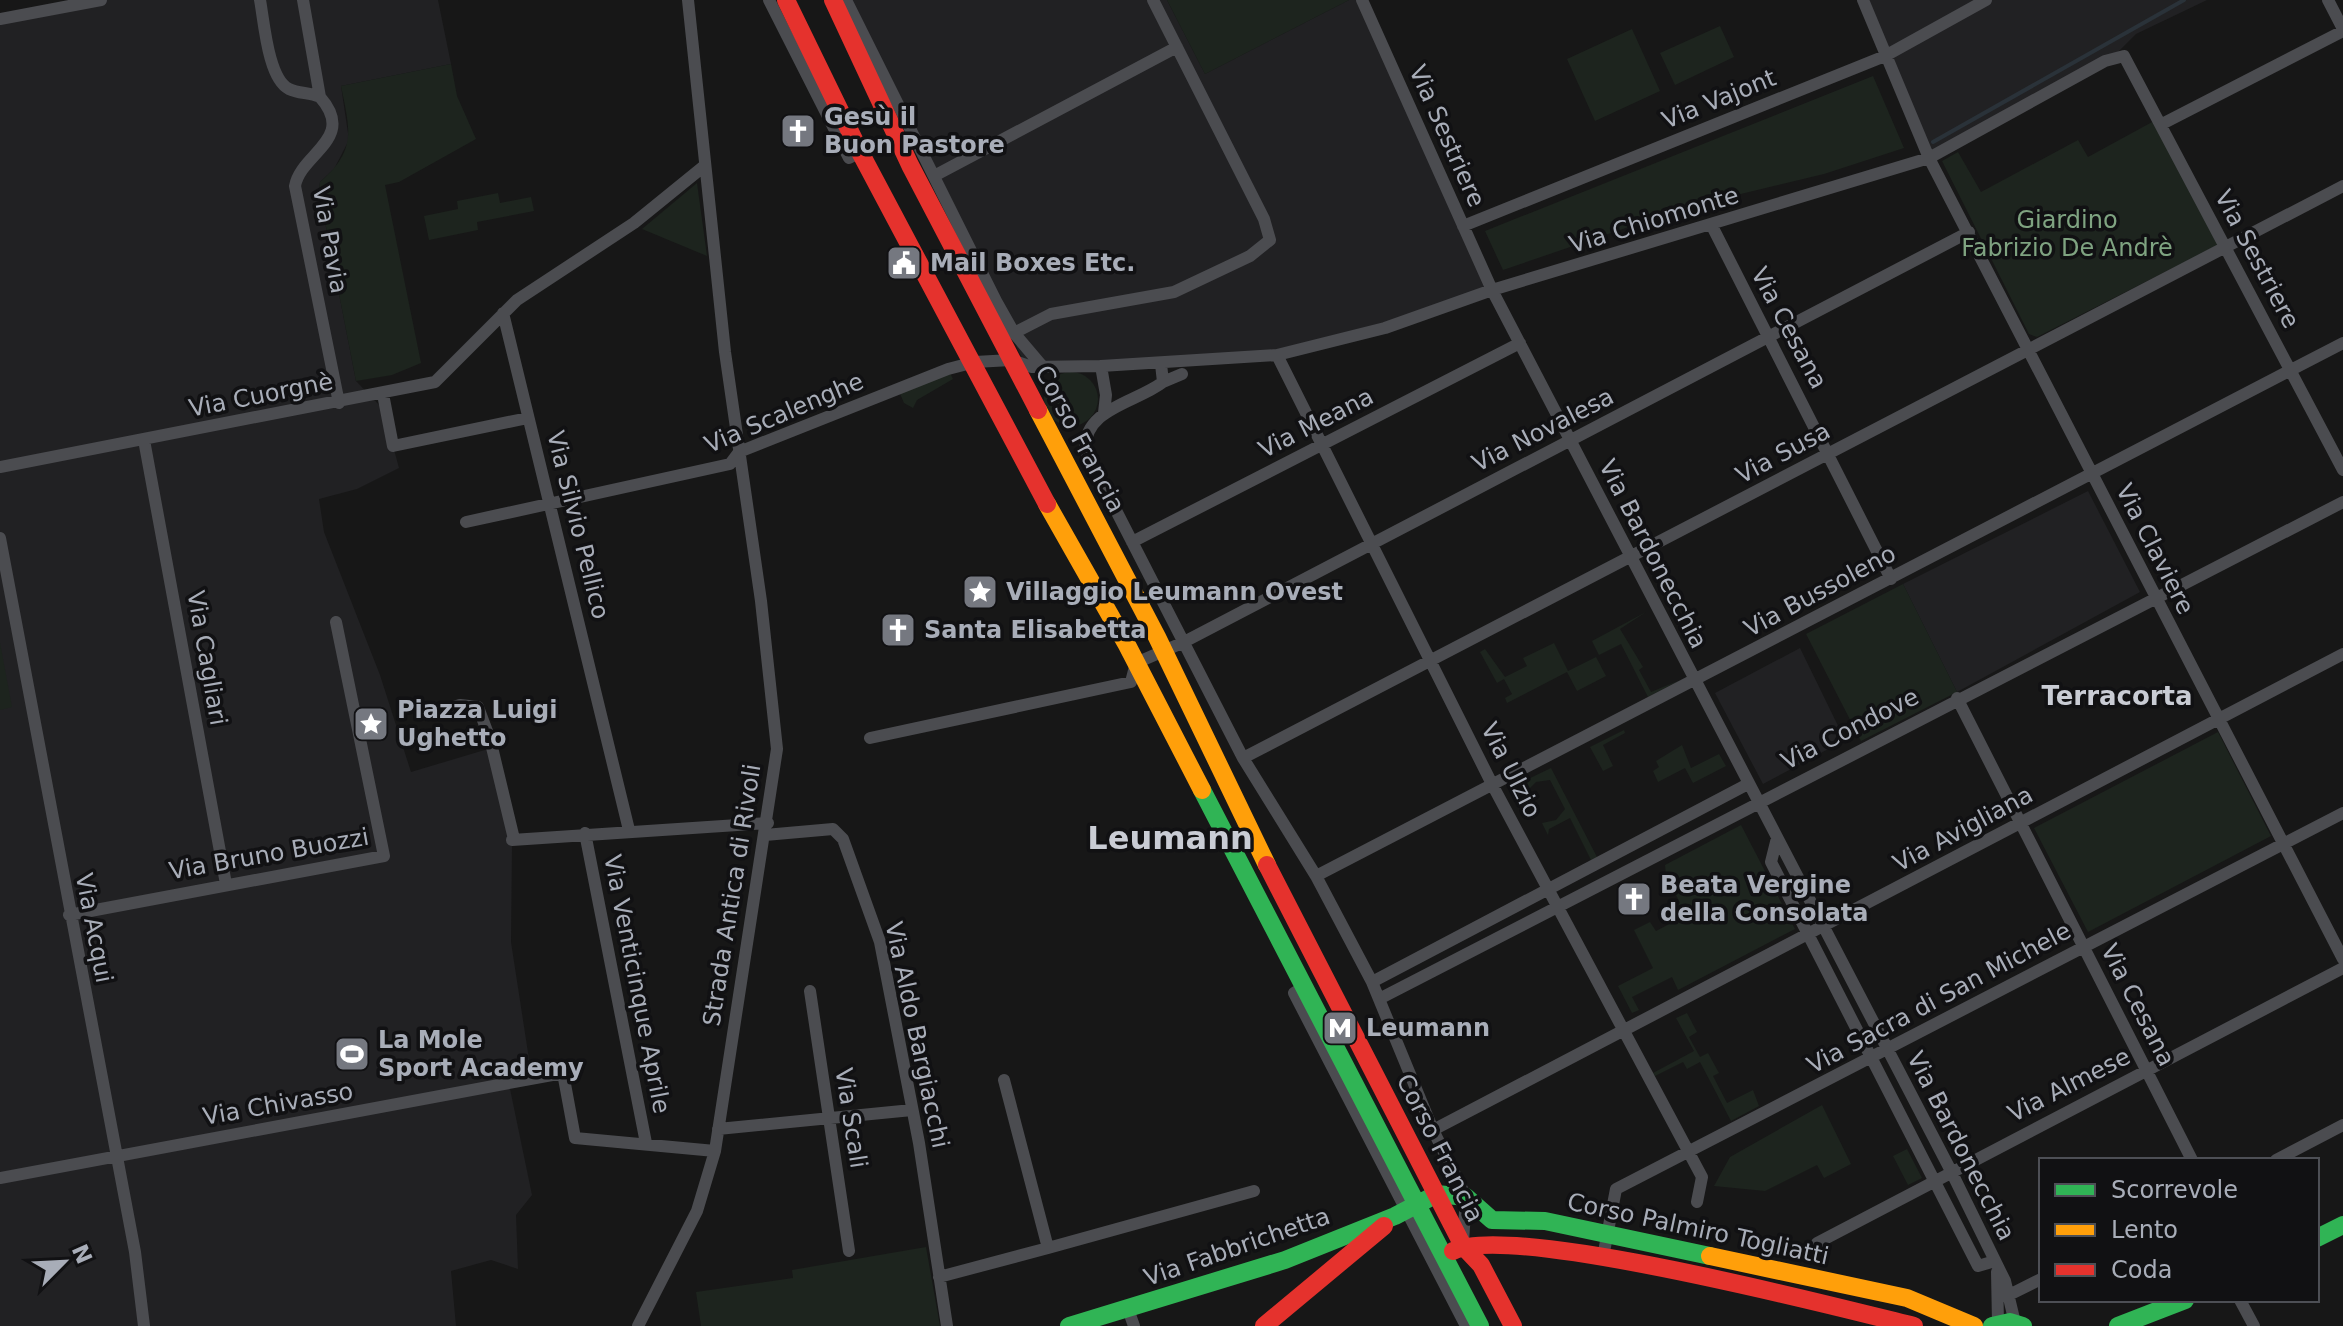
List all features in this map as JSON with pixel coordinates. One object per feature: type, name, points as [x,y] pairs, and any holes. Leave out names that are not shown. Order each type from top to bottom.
[{"type":"main road","name":"Corso Francia","points":[[786,0],[860,152],[975,362],[1065,538],[1136,663],[1265,911],[1299,990],[1406,1210],[1443,1255],[1480,1326]]},
{"type":"main road","name":"Corso Francia","points":[[844,0],[840,9],[910,165],[1163,650],[1285,902],[1463,1246],[1481,1265],[1513,1326]]},
{"type":"main road","points":[[1264,1326],[1406,1210],[1437,1194],[1466,1197]]},
{"type":"main road","name":"Corso Palmiro Togliatti","points":[[1466,1197],[1492,1220],[1545,1221],[1907,1298],[1974,1326]]},
{"type":"main road","name":"Via Fabbrichetta","points":[[1069,1326],[1131,1317],[1331,1242],[1406,1210]]},
{"type":"main road","points":[[2319,1237],[2343,1225]]},
{"type":"main road","name":"Corso Palmiro Togliatti","points":[[1443,1255],[1463,1246],[1542,1246],[1914,1326]]},
{"type":"main road","points":[[2118,1326],[2146,1323],[2180,1305]]},
{"type":"street","points":[[0,19],[101,0]]},
{"type":"street","points":[[260,0],[271,60],[280,81],[292,91],[320,97]]},
{"type":"street","name":"Via Pavia","points":[[303,0],[320,97],[330,114],[330,137],[300,173],[295,186],[339,403]]},
{"type":"street","name":"Strada Antica di Rivoli","points":[[638,1326],[697,1211],[715,1151],[777,749],[761,601],[703,167],[688,0]]},
{"type":"street","name":"Corso Francia","points":[[769,0],[849,158],[860,152]]},
{"type":"street","name":"Corso Francia","points":[[844,0],[1014,333],[1042,366]]},
{"type":"street","points":[[1014,333],[1051,314],[1174,292],[1250,256],[1270,240],[1264,219],[1153,0]]},
{"type":"street","name":"Via Sestriere","points":[[1362,0],[1492,290]]},
{"type":"street","name":"Via Claviere","points":[[1863,0],[1929,158],[2343,959]]},
{"type":"street","name":"Via Vajont","points":[[1463,226],[1885,56],[1986,0]]},
{"type":"street","points":[[2162,124],[2343,30],[2328,0]]},
{"type":"street","points":[[934,176],[1177,47]]},
{"type":"street","name":"Via Chiomonte","points":[[975,362],[1011,360],[1042,366],[1101,366],[1277,355],[1385,328],[1492,290],[1929,158],[2105,61],[2124,56],[2132,67]]},
{"type":"street","name":"Via Sestriere","points":[[2132,67],[2343,470]]},
{"type":"street","name":"Via Cuorgnè","points":[[0,467],[435,382],[503,313],[539,283],[634,223],[703,167]]},
{"type":"street","name":"Via Susa","points":[[1243,758],[2343,186]]},
{"type":"street","name":"Via Cesana","points":[[1712,226],[1830,453],[1891,579]]},
{"type":"street","name":"Via Novalesa","points":[[1136,663],[1182,643],[1969,232]]},
{"type":"street","name":"Via Bardonecchia","points":[[1492,290],[1951,1171],[2009,1295],[2007,1325]]},
{"type":"street","points":[[503,313],[528,418]]},
{"type":"street","name":"Via Meana","points":[[1132,542],[1520,343]]},
{"type":"street","name":"Via Bussoleno","points":[[1316,876],[2343,343]]},
{"type":"street","name":"Via Ulzio","points":[[1277,355],[1493,786],[1702,1177],[1697,1202]]},
{"type":"street","name":"Via Scalenghe","points":[[466,522],[730,464],[739,452],[948,369],[975,362]]},
{"type":"street","points":[[1161,364],[1163,382]]},
{"type":"street","points":[[1101,366],[1106,395],[1104,413]]},
{"type":"street","points":[[1104,413],[1182,374]]},
{"type":"street","name":"Via Silvio Pellico","points":[[383,394],[393,446],[528,418],[546,493],[552,503],[629,830]]},
{"type":"street","name":"Corso Francia","points":[[1104,413],[1087,434],[1085,450],[1243,758],[1316,876],[1372,982],[1433,1130],[1466,1197],[1463,1246]]},
{"type":"street","name":"Via Cagliari","points":[[144,440],[226,884]]},
{"type":"street","name":"Via Condove","points":[[1379,999],[1957,698],[2157,601],[2343,502]]},
{"type":"street","name":"Via Acqui","points":[[0,538],[117,1156],[144,1326]]},
{"type":"street","name":"Via Bruno Buozzi","points":[[69,915],[384,856],[336,622]]},
{"type":"street","name":"Via Avigliana","points":[[1433,1130],[2343,654]]},
{"type":"street","points":[[870,738],[1131,682],[1136,663]]},
{"type":"street","name":"Via Cesana","points":[[1957,698],[2191,1158]]},
{"type":"street","points":[[442,711],[460,705],[478,707],[490,739],[513,840],[629,830],[766,829]]},
{"type":"street","points":[[1372,982],[1748,784]]},
{"type":"street","name":"Via Sacra di San Michele","points":[[1603,1257],[1616,1189],[2343,813]]},
{"type":"street","name":"Via Aldo Bargiacchi","points":[[766,829],[833,829],[843,839],[880,942],[912,1110],[947,1326]]},
{"type":"street","name":"Via Venticinque Aprile","points":[[585,833],[646,1143]]},
{"type":"street","name":"Via Bardonecchia","points":[[1777,838],[1771,862],[1871,1059],[1978,1266],[1995,1261]]},
{"type":"street","points":[[1265,911],[1285,902]]},
{"type":"street","name":"Via Almese","points":[[1817,1243],[2343,968]]},
{"type":"street","name":"Via Scali","points":[[810,991],[849,1251]]},
{"type":"street","name":"Via Chivasso","points":[[0,1178],[563,1073],[575,1138],[646,1143]]},
{"type":"street","points":[[1004,1080],[1048,1248]]},
{"type":"street","points":[[718,1129],[912,1110]]},
{"type":"street","points":[[2280,1158],[2343,1125]]},
{"type":"street","points":[[646,1143],[715,1151]]},
{"type":"street","points":[[939,1277],[1254,1191]]},
{"type":"street","name":"Corso Francia","points":[[1406,1210],[1466,1326]]},
{"type":"street","points":[[1331,1242],[1342,1261]]},
{"type":"street","name":"Via Bardonecchia","points":[[1995,1261],[2007,1325]]},
{"type":"street","points":[[2009,1295],[2039,1280]]},
{"type":"street","points":[[2241,1302],[2254,1326]]},
{"type":"shaded area","points":[[81,0],[438,0],[451,64],[341,86],[349,140],[334,169],[320,182],[319,191],[356,381],[383,409],[399,468],[357,489],[319,499],[324,532],[380,675],[411,772],[488,749],[512,846],[511,942],[531,1072],[509,1084],[532,1195],[516,1215],[518,1269],[491,1260],[451,1271],[456,1326],[0,1326],[0,15]]},
{"type":"shaded area","points":[[846,0],[1167,0],[1205,74],[1349,0],[1358,0],[1489,289],[1384,327],[1277,354],[1030,365],[1022,358]]},
{"type":"shaded area","points":[[1866,0],[2207,0],[2136,34],[2107,63],[1932,159]]},
{"type":"shaded area","points":[[2088,491],[2140,592],[1957,692],[1903,584]]},
{"type":"shaded area","points":[[1800,648],[1845,740],[1763,784],[1715,693]]},
{"type":"green space","points":[[1167,0],[1349,0],[1205,74]]},
{"type":"green space","points":[[1720,26],[1734,57],[1675,85],[1660,53]]},
{"type":"green space","points":[[1632,29],[1660,91],[1595,121],[1567,59]]},
{"type":"green space","points":[[451,64],[457,96],[476,139],[399,182],[385,185],[421,363],[392,375],[356,381],[319,191],[320,182],[340,160],[348,138],[341,86]]},
{"type":"green space","points":[[1873,76],[1904,148],[1824,174],[1687,207],[1503,270],[1485,231]]},
{"type":"green space","name":"Giardino Fabrizio De Andrè","points":[[2154,121],[2218,245],[2037,337],[2029,334],[1942,161],[1958,152],[1981,192],[2078,140],[2088,157]]},
{"type":"green space","points":[[697,183],[707,256],[642,229]]},
{"type":"green space","points":[[498,193],[500,203],[531,197],[534,211],[477,222],[478,230],[429,240],[424,216],[458,209],[457,201]]},
{"type":"green space","points":[[948,369],[953,379],[917,400],[913,408],[904,403],[898,389]]},
{"type":"green space","points":[[1071,372],[1090,380],[1098,399],[1090,418],[1071,426],[1052,418],[1044,399],[1052,380]]},
{"type":"green space","points":[[1903,584],[1957,692],[1861,741],[1806,634]]},
{"type":"green space","points":[[1646,612],[1620,629],[1643,667],[1639,670],[1651,692],[1680,680],[1648,697],[1621,644],[1599,655],[1592,641]]},
{"type":"green space","points":[[0,643],[12,707],[0,710]]},
{"type":"green space","points":[[1554,643],[1568,671],[1596,657],[1606,676],[1577,691],[1567,672],[1507,703],[1505,698],[1512,694],[1504,679],[1497,683],[1480,652],[1485,649],[1505,677],[1527,666],[1523,658]]},
{"type":"green space","points":[[1624,730],[1625,733],[1603,745],[1613,766],[1603,771],[1590,747]]},
{"type":"green space","points":[[2218,732],[2271,836],[2088,932],[2034,828]]},
{"type":"green space","points":[[1682,745],[1691,768],[1719,754],[1726,766],[1693,783],[1685,768],[1658,782],[1653,771],[1659,767],[1656,761]]},
{"type":"green space","points":[[1551,768],[1597,857],[1591,860],[1570,818],[1549,829],[1548,835],[1542,823],[1556,820],[1565,809],[1550,780],[1536,782],[1527,791],[1522,782]]},
{"type":"green space","points":[[1741,825],[1795,929],[1678,990],[1672,977],[1632,997],[1639,1010],[1632,1013],[1618,986],[1653,968],[1634,930],[1650,922],[1656,931],[1679,919],[1674,907],[1680,903],[1666,875],[1665,865]]},
{"type":"green space","points":[[1687,1013],[1697,1032],[1689,1037],[1700,1057],[1708,1053],[1719,1073],[1713,1076],[1727,1103],[1753,1090],[1759,1106],[1731,1121],[1700,1062],[1687,1069],[1683,1062],[1655,1076],[1653,1073],[1694,1051],[1676,1018]]},
{"type":"green space","points":[[1822,1105],[1851,1164],[1824,1178],[1817,1165],[1765,1191],[1714,1186],[1730,1157]]},
{"type":"green space","points":[[1907,1149],[1922,1178],[1908,1185],[1893,1156]]},
{"type":"green space","points":[[926,1247],[940,1326],[701,1326],[696,1292],[793,1278],[792,1270]]},
{"type":"waterway","points":[[1933,142],[2184,0]]},
{"type":"traffic: fast","points":[[1202,790],[1480,1326]]},
{"type":"traffic: fast","points":[[1069,1326],[1285,1260],[1395,1216],[1437,1194],[1466,1197],[1492,1220],[1545,1221],[1710,1256]]},
{"type":"traffic: fast","points":[[2319,1237],[2343,1225]]},
{"type":"traffic: fast","points":[[2118,1326],[2180,1302]]},
{"type":"traffic: fast","points":[[1992,1326],[2010,1322],[2023,1326]]},
{"type":"traffic: slow","points":[[1038,410],[1157,637],[1267,865]]},
{"type":"traffic: slow","points":[[1047,504],[1127,645],[1202,790]]},
{"type":"traffic: slow","points":[[1710,1256],[1907,1298],[1974,1326]]},
{"type":"traffic: jam","points":[[786,0],[860,152],[1047,504]]},
{"type":"traffic: jam","points":[[833,0],[910,165],[1038,410]]},
{"type":"traffic: jam","points":[[1267,865],[1463,1246],[1481,1265],[1513,1326]]},
{"type":"traffic: jam","points":[[1264,1326],[1384,1226]]},
{"type":"traffic: jam","points":[[1453,1251],[1486,1245],[1604,1257],[1749,1286],[1914,1326]]},
{"type":"place","name":"Gesù il Buon Pastore","points":[[798,131]]},
{"type":"place","name":"Mail Boxes Etc.","points":[[904,263]]},
{"type":"place","name":"Villaggio Leumann Ovest","points":[[980,592]]},
{"type":"place","name":"Santa Elisabetta","points":[[898,630]]},
{"type":"place","name":"Piazza Luigi Ughetto","points":[[371,724]]},
{"type":"place","name":"Beata Vergine della Consolata","points":[[1634,899]]},
{"type":"place","name":"Leumann","points":[[1340,1028]]},
{"type":"place","name":"La Mole Sport Academy","points":[[352,1054]]},
{"type":"district","name":"Terracorta","points":[[2117,696]]},
{"type":"district","name":"Leumann","points":[[1170,838]]}]
